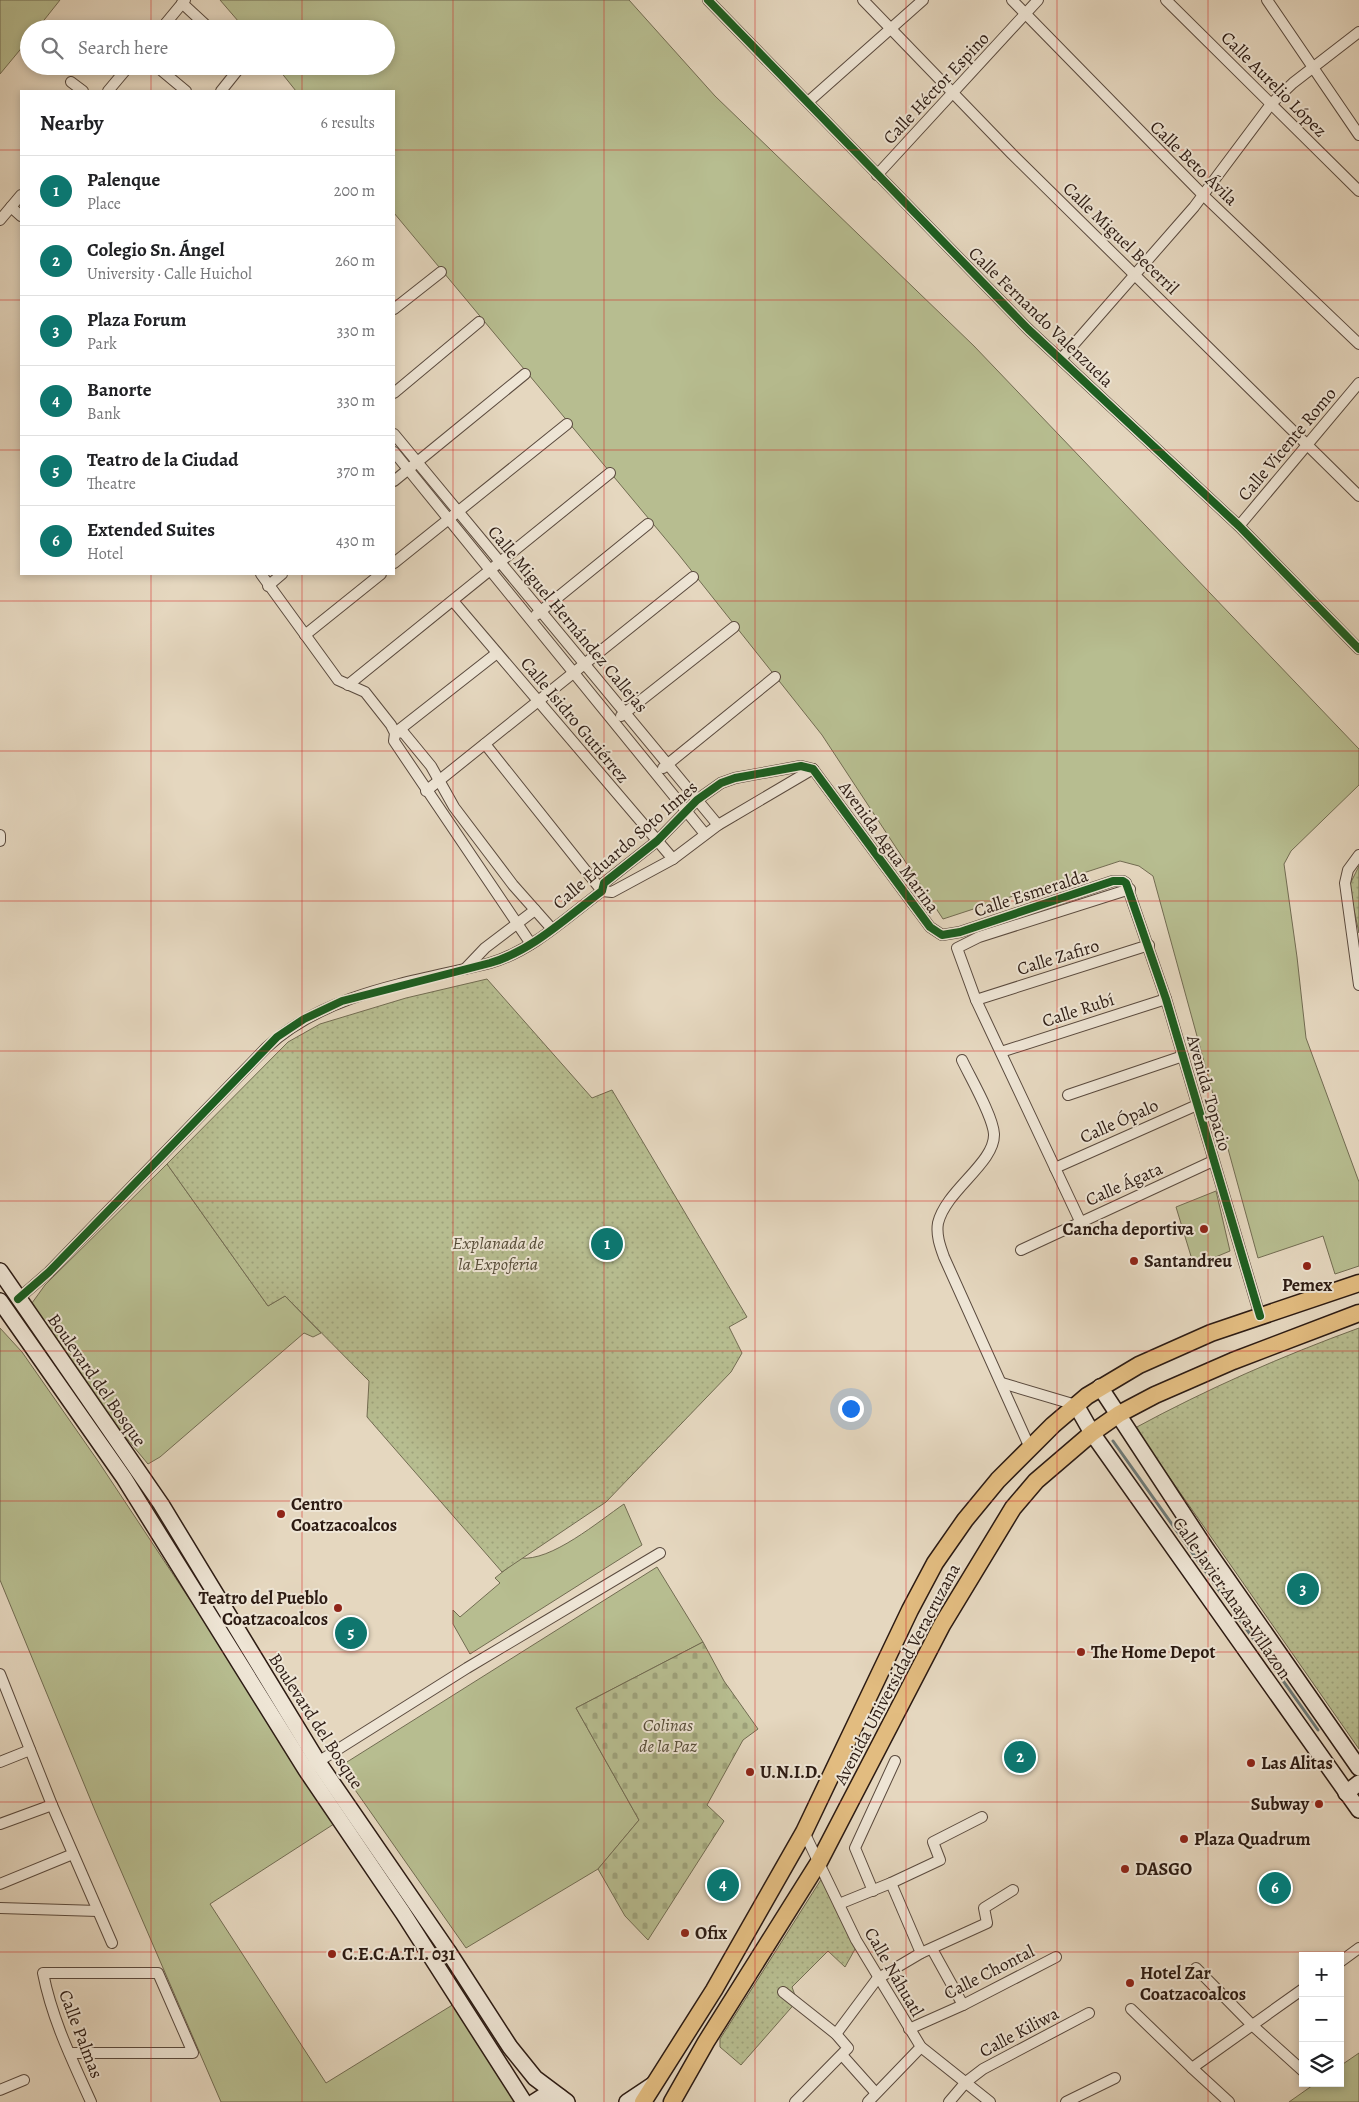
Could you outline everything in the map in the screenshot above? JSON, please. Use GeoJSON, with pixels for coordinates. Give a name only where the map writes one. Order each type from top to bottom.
{"type":"FeatureCollection","features":[{"type":"Feature","properties":{"kind":"main road","name":"Boulevard del Bosque"},"geometry":{"type":"LineString","coordinates":[[0,1271],[182,1536],[312,1766],[455,1960],[510,2047],[535,2078],[564,2100]]}},
{"type":"Feature","properties":{"kind":"main road","name":"Avenida Universidad Veracruzana"},"geometry":{"type":"LineString","coordinates":[[643,2102],[731,1959],[804,1832],[910,1610],[935,1563],[978,1503],[1030,1448],[1076,1405],[1100,1387],[1165,1353],[1260,1316],[1359,1282]]}},
{"type":"Feature","properties":{"kind":"main road","name":"Boulevard del Bosque"},"geometry":{"type":"LineString","coordinates":[[0,1301],[109,1458],[312,1766],[524,2102]]}},
{"type":"Feature","properties":{"kind":"main road","name":"Avenida Universidad Veracruzana"},"geometry":{"type":"LineString","coordinates":[[672,2102],[725,2012],[819,1862],[930,1646],[1013,1508],[1036,1481],[1092,1433],[1119,1414],[1216,1368],[1359,1313]]}},
{"type":"Feature","properties":{"kind":"main road"},"geometry":{"type":"LineString","coordinates":[[0,1318],[20,1331]]}},
{"type":"Feature","properties":{"kind":"main road","name":"Calle Javier Anaya Villazon"},"geometry":{"type":"LineString","coordinates":[[1100,1387],[1208,1550],[1359,1768]]}},
{"type":"Feature","properties":{"kind":"main road","name":"Calle Javier Anaya Villazon"},"geometry":{"type":"LineString","coordinates":[[1076,1405],[1092,1433],[1359,1810]]}},
{"type":"Feature","properties":{"kind":"main road"},"geometry":{"type":"LineString","coordinates":[[109,1458],[118,1456],[122,1449]]}},
{"type":"Feature","properties":{"kind":"main road"},"geometry":{"type":"LineString","coordinates":[[1316,1750],[1335,1734]]}},
{"type":"Feature","properties":{"kind":"main road"},"geometry":{"type":"LineString","coordinates":[[1346,1793],[1359,1784]]}},
{"type":"Feature","properties":{"kind":"main road"},"geometry":{"type":"LineString","coordinates":[[725,2012],[721,2000],[735,1969],[731,1959]]}},
{"type":"Feature","properties":{"kind":"main road"},"geometry":{"type":"LineString","coordinates":[[626,2102],[656,2083]]}},
{"type":"Feature","properties":{"kind":"main road"},"geometry":{"type":"LineString","coordinates":[[534,2102],[545,2095],[564,2100]]}},
{"type":"Feature","properties":{"kind":"street","name":"Calle Fernando Valenzuela"},"geometry":{"type":"LineString","coordinates":[[708,0],[1028,329],[1239,526],[1359,649]]}},
{"type":"Feature","properties":{"kind":"street","name":"Calle Miguel Becerril"},"geometry":{"type":"LineString","coordinates":[[864,0],[952,94],[1359,496]]}},
{"type":"Feature","properties":{"kind":"street"},"geometry":{"type":"LineString","coordinates":[[808,102],[923,0]]}},
{"type":"Feature","properties":{"kind":"street","name":"Calle Beto Ávila"},"geometry":{"type":"LineString","coordinates":[[1012,0],[1203,195],[1359,344]]}},
{"type":"Feature","properties":{"kind":"street","name":"Calle Héctor Espino"},"geometry":{"type":"LineString","coordinates":[[877,175],[1038,0]]}},
{"type":"Feature","properties":{"kind":"street","name":"Calle Aurelio López"},"geometry":{"type":"LineString","coordinates":[[1166,0],[1359,190]]}},
{"type":"Feature","properties":{"kind":"street"},"geometry":{"type":"LineString","coordinates":[[1267,0],[1359,135]]}},
{"type":"Feature","properties":{"kind":"street"},"geometry":{"type":"LineString","coordinates":[[168,20],[184,1],[202,20]]}},
{"type":"Feature","properties":{"kind":"street"},"geometry":{"type":"LineString","coordinates":[[1062,359],[1203,195],[1271,104],[1312,68],[1359,32]]}},
{"type":"Feature","properties":{"kind":"street"},"geometry":{"type":"LineString","coordinates":[[109,90],[121,75]]}},
{"type":"Feature","properties":{"kind":"street"},"geometry":{"type":"LineString","coordinates":[[167,75],[185,90]]}},
{"type":"Feature","properties":{"kind":"street"},"geometry":{"type":"LineString","coordinates":[[222,90],[234,75]]}},
{"type":"Feature","properties":{"kind":"street"},"geometry":{"type":"LineString","coordinates":[[71,82],[82,90]]}},
{"type":"Feature","properties":{"kind":"street"},"geometry":{"type":"LineString","coordinates":[[0,220],[20,196]]}},
{"type":"Feature","properties":{"kind":"street"},"geometry":{"type":"LineString","coordinates":[[11,208],[20,215]]}},
{"type":"Feature","properties":{"kind":"street"},"geometry":{"type":"LineString","coordinates":[[395,308],[441,272]]}},
{"type":"Feature","properties":{"kind":"street"},"geometry":{"type":"LineString","coordinates":[[395,393],[479,322]]}},
{"type":"Feature","properties":{"kind":"street"},"geometry":{"type":"LineString","coordinates":[[395,480],[525,374]]}},
{"type":"Feature","properties":{"kind":"street","name":"Calle Vicente Romo"},"geometry":{"type":"LineString","coordinates":[[1239,526],[1309,445],[1359,383]]}},
{"type":"Feature","properties":{"kind":"street"},"geometry":{"type":"LineString","coordinates":[[395,562],[567,424]]}},
{"type":"Feature","properties":{"kind":"street","name":"Calle Miguel Hernández Callejas"},"geometry":{"type":"LineString","coordinates":[[395,435],[718,825]]}},
{"type":"Feature","properties":{"kind":"street","name":"Calle Miguel Hernández Callejas"},"geometry":{"type":"LineString","coordinates":[[395,453],[705,834]]}},
{"type":"Feature","properties":{"kind":"street"},"geometry":{"type":"LineString","coordinates":[[348,685],[610,473]]}},
{"type":"Feature","properties":{"kind":"street"},"geometry":{"type":"LineString","coordinates":[[530,620],[648,524]]}},
{"type":"Feature","properties":{"kind":"street"},"geometry":{"type":"LineString","coordinates":[[262,575],[338,680],[365,692],[391,724],[395,733],[394,741],[531,944]]}},
{"type":"Feature","properties":{"kind":"street"},"geometry":{"type":"LineString","coordinates":[[268,586],[281,575]]}},
{"type":"Feature","properties":{"kind":"street"},"geometry":{"type":"LineString","coordinates":[[305,635],[380,575]]}},
{"type":"Feature","properties":{"kind":"street"},"geometry":{"type":"LineString","coordinates":[[426,791],[537,700],[693,577]]}},
{"type":"Feature","properties":{"kind":"street","name":"Calle Isidro Gutiérrez"},"geometry":{"type":"LineString","coordinates":[[453,601],[672,859]]}},
{"type":"Feature","properties":{"kind":"street"},"geometry":{"type":"LineString","coordinates":[[614,722],[734,627]]}},
{"type":"Feature","properties":{"kind":"street"},"geometry":{"type":"LineString","coordinates":[[395,733],[497,653]]}},
{"type":"Feature","properties":{"kind":"street"},"geometry":{"type":"LineString","coordinates":[[656,773],[775,677]]}},
{"type":"Feature","properties":{"kind":"street"},"geometry":{"type":"LineString","coordinates":[[395,733],[403,732],[422,754],[454,807],[552,929]]}},
{"type":"Feature","properties":{"kind":"street"},"geometry":{"type":"LineString","coordinates":[[485,744],[602,891]]}},
{"type":"Feature","properties":{"kind":"street","name":"Calle Eduardo Soto Innes"},"geometry":{"type":"LineString","coordinates":[[18,1299],[49,1272],[278,1037],[304,1019],[342,1001],[499,961],[531,944],[602,891],[604,883],[657,841],[698,800],[721,783],[735,778],[800,766],[813,769]]}},
{"type":"Feature","properties":{"kind":"street","name":"Calle Eduardo Soto Innes"},"geometry":{"type":"LineString","coordinates":[[602,891],[612,892],[672,859],[718,825],[813,769]]}},
{"type":"Feature","properties":{"kind":"street","name":"Avenida Agua Marina"},"geometry":{"type":"LineString","coordinates":[[813,769],[930,928],[942,935],[947,935]]}},
{"type":"Feature","properties":{"kind":"street"},"geometry":{"type":"LineString","coordinates":[[0,835],[0,840]]}},
{"type":"Feature","properties":{"kind":"street"},"geometry":{"type":"LineString","coordinates":[[1359,855],[1348,870],[1345,883],[1356,947],[1359,985]]}},
{"type":"Feature","properties":{"kind":"street","name":"Calle Esmeralda"},"geometry":{"type":"LineString","coordinates":[[947,935],[1113,881],[1126,885]]}},
{"type":"Feature","properties":{"kind":"street"},"geometry":{"type":"LineString","coordinates":[[1080,1221],[976,1000],[957,951],[960,945],[979,937],[1126,885]]}},
{"type":"Feature","properties":{"kind":"street","name":"Avenida Topacio"},"geometry":{"type":"LineString","coordinates":[[1126,885],[1149,946],[1166,999],[1260,1316]]}},
{"type":"Feature","properties":{"kind":"street"},"geometry":{"type":"LineString","coordinates":[[465,969],[485,948],[535,910]]}},
{"type":"Feature","properties":{"kind":"street","name":"Calle Zafiro"},"geometry":{"type":"LineString","coordinates":[[976,1000],[1149,946]]}},
{"type":"Feature","properties":{"kind":"street","name":"Calle Rubí"},"geometry":{"type":"LineString","coordinates":[[1001,1052],[1166,999]]}},
{"type":"Feature","properties":{"kind":"street"},"geometry":{"type":"LineString","coordinates":[[1068,1095],[1183,1056]]}},
{"type":"Feature","properties":{"kind":"street"},"geometry":{"type":"LineString","coordinates":[[962,1060],[992,1126],[993,1142],[988,1156],[969,1175],[944,1210],[938,1224],[938,1238],[944,1257],[1030,1448]]}},
{"type":"Feature","properties":{"kind":"street","name":"Calle Ópalo"},"geometry":{"type":"LineString","coordinates":[[1055,1168],[1197,1104]]}},
{"type":"Feature","properties":{"kind":"street","name":"Calle Ágata"},"geometry":{"type":"LineString","coordinates":[[1021,1250],[1213,1161]]}},
{"type":"Feature","properties":{"kind":"street"},"geometry":{"type":"LineString","coordinates":[[1002,1383],[1076,1405]]}},
{"type":"Feature","properties":{"kind":"street"},"geometry":{"type":"LineString","coordinates":[[312,1766],[467,1668],[660,1553]]}},
{"type":"Feature","properties":{"kind":"street"},"geometry":{"type":"LineString","coordinates":[[0,1674],[3,1693],[30,1750],[112,1943]]}},
{"type":"Feature","properties":{"kind":"street"},"geometry":{"type":"LineString","coordinates":[[0,1762],[30,1750]]}},
{"type":"Feature","properties":{"kind":"street"},"geometry":{"type":"LineString","coordinates":[[873,1891],[856,1848],[895,1761]]}},
{"type":"Feature","properties":{"kind":"street"},"geometry":{"type":"LineString","coordinates":[[0,1824],[52,1804]]}},
{"type":"Feature","properties":{"kind":"street"},"geometry":{"type":"LineString","coordinates":[[839,1904],[873,1891],[940,1860],[933,1842],[982,1817]]}},
{"type":"Feature","properties":{"kind":"street","name":"Calle Náhuatl"},"geometry":{"type":"LineString","coordinates":[[804,1832],[856,1940],[920,2047],[990,2102]]}},
{"type":"Feature","properties":{"kind":"street"},"geometry":{"type":"LineString","coordinates":[[0,1884],[73,1854]]}},
{"type":"Feature","properties":{"kind":"street"},"geometry":{"type":"LineString","coordinates":[[891,1883],[921,1953]]}},
{"type":"Feature","properties":{"kind":"street"},"geometry":{"type":"LineString","coordinates":[[836,2034],[878,1979],[921,1953],[987,1923],[984,1908],[1013,1890]]}},
{"type":"Feature","properties":{"kind":"street"},"geometry":{"type":"LineString","coordinates":[[0,1908],[98,1911]]}},
{"type":"Feature","properties":{"kind":"street"},"geometry":{"type":"LineString","coordinates":[[1344,1959],[1359,1948]]}},
{"type":"Feature","properties":{"kind":"street"},"geometry":{"type":"LineString","coordinates":[[932,1949],[963,2005]]}},
{"type":"Feature","properties":{"kind":"street","name":"Calle Chontal"},"geometry":{"type":"LineString","coordinates":[[909,2029],[963,2005],[1056,1957]]}},
{"type":"Feature","properties":{"kind":"street"},"geometry":{"type":"LineString","coordinates":[[1196,1968],[1252,2025],[1299,2067]]}},
{"type":"Feature","properties":{"kind":"street","name":"Calle Palmas"},"geometry":{"type":"LineString","coordinates":[[69,2053],[193,2053],[158,1973],[42,1973],[50,2006],[69,2053],[91,2102]]}},
{"type":"Feature","properties":{"kind":"street"},"geometry":{"type":"LineString","coordinates":[[783,1992],[836,2034],[848,2048],[795,2102]]}},
{"type":"Feature","properties":{"kind":"street"},"geometry":{"type":"LineString","coordinates":[[1192,2068],[1299,1992]]}},
{"type":"Feature","properties":{"kind":"street"},"geometry":{"type":"LineString","coordinates":[[1131,2009],[1229,2102]]}},
{"type":"Feature","properties":{"kind":"street","name":"Calle Kiliwa"},"geometry":{"type":"LineString","coordinates":[[949,2102],[966,2082],[983,2069],[1089,2013]]}},
{"type":"Feature","properties":{"kind":"street"},"geometry":{"type":"LineString","coordinates":[[868,2102],[875,2092],[920,2047]]}},
{"type":"Feature","properties":{"kind":"street"},"geometry":{"type":"LineString","coordinates":[[842,2055],[875,2092]]}},
{"type":"Feature","properties":{"kind":"street"},"geometry":{"type":"LineString","coordinates":[[1066,2102],[1115,2078]]}},
{"type":"Feature","properties":{"kind":"street"},"geometry":{"type":"LineString","coordinates":[[0,2090],[24,2080]]}},
{"type":"Feature","properties":{"kind":"green space"},"geometry":{"type":"Polygon","coordinates":[[[0,0],[60,0],[44,20],[20,20],[20,50],[0,74],[0,0]]]}},
{"type":"Feature","properties":{"kind":"green space"},"geometry":{"type":"Polygon","coordinates":[[[220,0],[629,0],[715,96],[974,346],[1359,749],[1359,785],[1291,851],[1284,864],[1306,1038],[1359,1182],[1359,1266],[1335,1274],[1323,1236],[1258,1258],[1153,876],[1139,866],[1120,861],[943,919],[822,735],[679,555],[395,214],[395,90],[295,90],[283,75],[395,75],[395,20],[237,20],[220,0]]]}},
{"type":"Feature","properties":{"kind":"green space"},"geometry":{"type":"Polygon","coordinates":[[[1359,866],[1359,933],[1349,886],[1359,866]]]}},
{"type":"Feature","properties":{"kind":"green space","name":"Explanada de la Expoferia"},"geometry":{"type":"Polygon","coordinates":[[[487,979],[592,1098],[612,1090],[747,1317],[729,1327],[742,1353],[731,1372],[606,1502],[502,1572],[367,1417],[369,1381],[285,1296],[268,1306],[167,1164],[288,1042],[320,1024],[406,998],[487,979]]]}},
{"type":"Feature","properties":{"kind":"green space"},"geometry":{"type":"Polygon","coordinates":[[[167,1164],[268,1306],[285,1296],[321,1333],[313,1337],[304,1333],[160,1457],[148,1464],[123,1434],[42,1322],[32,1303],[45,1285],[167,1164]]]}},
{"type":"Feature","properties":{"kind":"green space","name":"Cancha deportiva"},"geometry":{"type":"Polygon","coordinates":[[[1216,1191],[1230,1251],[1194,1266],[1176,1207],[1216,1191]]]}},
{"type":"Feature","properties":{"kind":"green space"},"geometry":{"type":"Polygon","coordinates":[[[0,1328],[22,1352],[98,1461],[337,1822],[210,1904],[326,2083],[454,2004],[516,2102],[221,2102],[96,1813],[0,1580],[0,1328]]]}},
{"type":"Feature","properties":{"kind":"green space"},"geometry":{"type":"Polygon","coordinates":[[[1359,1328],[1359,1749],[1135,1428],[1245,1374],[1359,1328]]]}},
{"type":"Feature","properties":{"kind":"green space"},"geometry":{"type":"Polygon","coordinates":[[[624,1504],[642,1545],[470,1654],[453,1624],[453,1610],[460,1617],[500,1583],[495,1578],[520,1558],[532,1558],[560,1547],[588,1530],[624,1504]]]}},
{"type":"Feature","properties":{"kind":"green space"},"geometry":{"type":"Polygon","coordinates":[[[657,1567],[703,1642],[576,1708],[639,1820],[598,1869],[466,1948],[339,1767],[657,1567]]]}},
{"type":"Feature","properties":{"kind":"green space","name":"Colinas de la Paz"},"geometry":{"type":"Polygon","coordinates":[[[703,1642],[724,1681],[758,1729],[743,1740],[707,1805],[724,1821],[648,1940],[625,1916],[598,1869],[639,1820],[576,1708],[703,1642]]]}},
{"type":"Feature","properties":{"kind":"green space"},"geometry":{"type":"Polygon","coordinates":[[[830,1875],[859,1942],[845,1967],[828,1951],[792,1987],[797,2001],[741,2065],[720,2047],[720,2039],[822,1878],[830,1875]]]}},
{"type":"Feature","properties":{"kind":"green space"},"geometry":{"type":"Polygon","coordinates":[[[1359,2053],[1359,2102],[1289,2102],[1310,2087],[1344,2087],[1344,2063],[1359,2053]]]}},
{"type":"Feature","properties":{"kind":"waterway"},"geometry":{"type":"LineString","coordinates":[[1113,1441],[1318,1730]]}},
{"type":"Feature","properties":{"kind":"cycle path"},"geometry":{"type":"LineString","coordinates":[[708,0],[1028,329],[1239,526],[1359,649]]}},
{"type":"Feature","properties":{"kind":"cycle path"},"geometry":{"type":"LineString","coordinates":[[18,1299],[49,1272],[277,1037],[304,1019],[342,1001],[505,958],[535,942],[602,891],[604,883],[657,841],[697,800],[721,783],[735,778],[801,766],[813,769],[930,927],[942,935],[960,932],[1113,881],[1123,881],[1126,883],[1166,999],[1260,1316]]}},
{"type":"Feature","properties":{"kind":"place","name":"Cancha deportiva"},"geometry":{"type":"Point","coordinates":[1204,1229]}},
{"type":"Feature","properties":{"kind":"place","name":"Palenque"},"geometry":{"type":"Point","coordinates":[607,1244]}},
{"type":"Feature","properties":{"kind":"place","name":"Santandreu"},"geometry":{"type":"Point","coordinates":[1134,1261]}},
{"type":"Feature","properties":{"kind":"place","name":"Pemex"},"geometry":{"type":"Point","coordinates":[1307,1266]}},
{"type":"Feature","properties":{"kind":"place","name":"Centro Coatzacoalcos"},"geometry":{"type":"Point","coordinates":[281,1514]}},
{"type":"Feature","properties":{"kind":"place","name":"Plaza Forum"},"geometry":{"type":"Point","coordinates":[1303,1589]}},
{"type":"Feature","properties":{"kind":"place","name":"Teatro del Pueblo Coatzacoalcos"},"geometry":{"type":"Point","coordinates":[338,1608]}},
{"type":"Feature","properties":{"kind":"place","name":"Teatro de la Ciudad"},"geometry":{"type":"Point","coordinates":[351,1633]}},
{"type":"Feature","properties":{"kind":"place","name":"The Home Depot"},"geometry":{"type":"Point","coordinates":[1081,1652]}},
{"type":"Feature","properties":{"kind":"place","name":"Colegio Sn. Ángel"},"geometry":{"type":"Point","coordinates":[1020,1757]}},
{"type":"Feature","properties":{"kind":"place","name":"Las Alitas"},"geometry":{"type":"Point","coordinates":[1251,1763]}},
{"type":"Feature","properties":{"kind":"place","name":"U.N.I.D."},"geometry":{"type":"Point","coordinates":[750,1772]}},
{"type":"Feature","properties":{"kind":"place","name":"Subway"},"geometry":{"type":"Point","coordinates":[1319,1804]}},
{"type":"Feature","properties":{"kind":"place","name":"Plaza Quadrum"},"geometry":{"type":"Point","coordinates":[1184,1839]}},
{"type":"Feature","properties":{"kind":"place","name":"DASGO"},"geometry":{"type":"Point","coordinates":[1125,1869]}},
{"type":"Feature","properties":{"kind":"place","name":"Banorte"},"geometry":{"type":"Point","coordinates":[723,1885]}},
{"type":"Feature","properties":{"kind":"place","name":"Extended Suites"},"geometry":{"type":"Point","coordinates":[1275,1888]}},
{"type":"Feature","properties":{"kind":"place","name":"Ofix"},"geometry":{"type":"Point","coordinates":[685,1933]}},
{"type":"Feature","properties":{"kind":"place","name":"C.E.C.A.T.I. 031"},"geometry":{"type":"Point","coordinates":[332,1954]}},
{"type":"Feature","properties":{"kind":"place","name":"Hotel Zar Coatzacoalcos"},"geometry":{"type":"Point","coordinates":[1130,1983]}}]}
